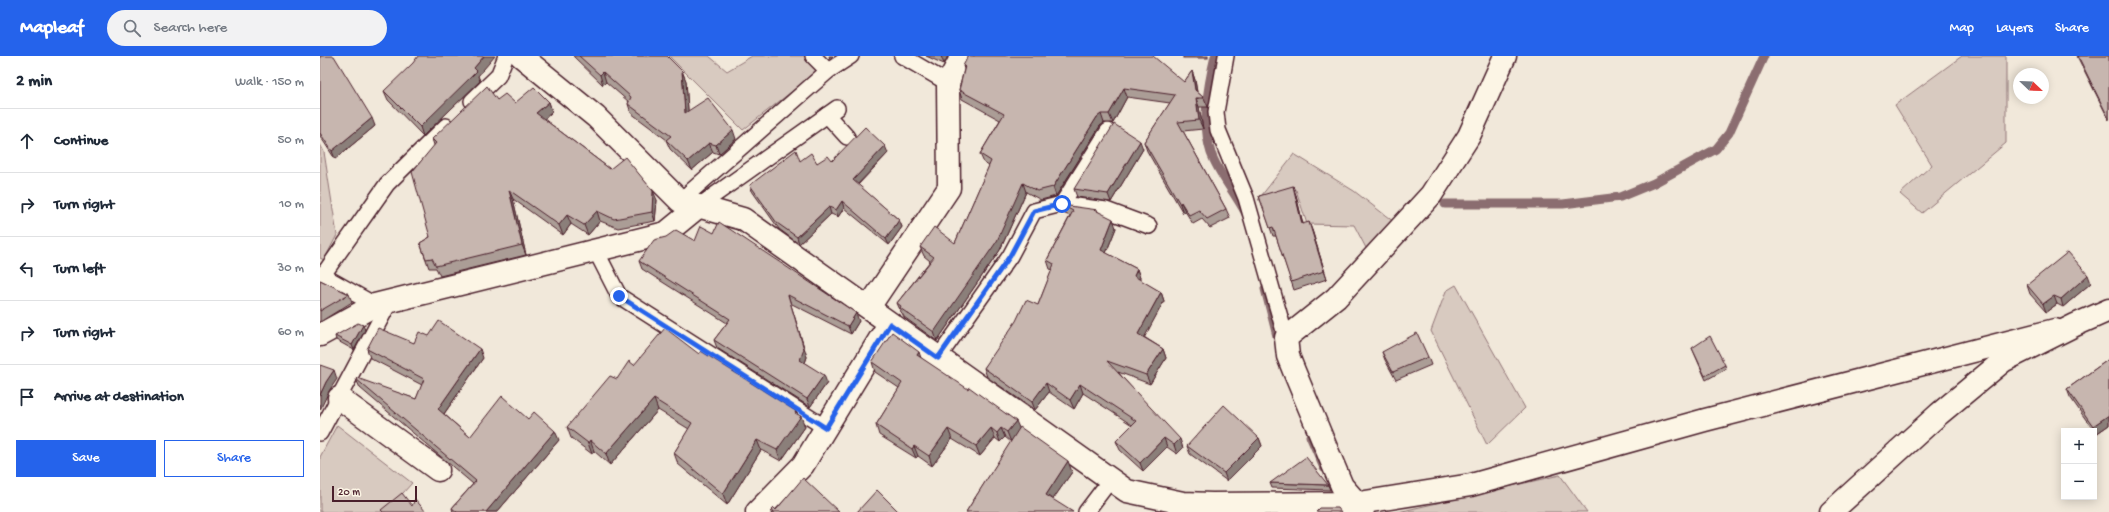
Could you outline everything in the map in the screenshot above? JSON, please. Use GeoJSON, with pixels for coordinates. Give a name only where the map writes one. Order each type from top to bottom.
{"type":"FeatureCollection","features":[{"type":"Feature","properties":{"kind":"street"},"geometry":{"type":"LineString","coordinates":[[521,56],[596,117],[690,203],[742,219],[869,307],[890,324],[1127,491],[1183,503],[1195,508],[1362,508],[1471,485],[1705,420],[2075,325]]}},
{"type":"Feature","properties":{"kind":"street"},"geometry":{"type":"LineString","coordinates":[[869,307],[949,188],[948,83],[962,56]]}},
{"type":"Feature","properties":{"kind":"street"},"geometry":{"type":"LineString","coordinates":[[1362,508],[1342,486],[1288,356],[1286,338],[1336,298],[1431,195],[1469,136],[1505,56]]}},
{"type":"Feature","properties":{"kind":"street"},"geometry":{"type":"LineString","coordinates":[[320,335],[382,303],[666,233],[690,203]]}},
{"type":"Feature","properties":{"kind":"street"},"geometry":{"type":"LineString","coordinates":[[1831,512],[1938,414],[2004,361],[2075,325],[2109,310]]}},
{"type":"Feature","properties":{"kind":"street"},"geometry":{"type":"LineString","coordinates":[[757,512],[803,465],[890,324]]}},
{"type":"Feature","properties":{"kind":"street"},"geometry":{"type":"LineString","coordinates":[[339,398],[438,470]]}},
{"type":"Feature","properties":{"kind":"lane"},"geometry":{"type":"LineString","coordinates":[[320,433],[339,398],[382,303],[321,275],[386,184],[498,76],[506,56]]}},
{"type":"Feature","properties":{"kind":"lane"},"geometry":{"type":"LineString","coordinates":[[813,56],[828,71]]}},
{"type":"Feature","properties":{"kind":"lane"},"geometry":{"type":"LineString","coordinates":[[690,203],[828,71],[851,56]]}},
{"type":"Feature","properties":{"kind":"lane"},"geometry":{"type":"LineString","coordinates":[[902,56],[948,83]]}},
{"type":"Feature","properties":{"kind":"lane"},"geometry":{"type":"LineString","coordinates":[[1226,56],[1216,112],[1218,130],[1246,198],[1286,338]]}},
{"type":"Feature","properties":{"kind":"lane"},"geometry":{"type":"LineString","coordinates":[[690,203],[832,112],[847,137]]}},
{"type":"Feature","properties":{"kind":"lane"},"geometry":{"type":"LineString","coordinates":[[1062,204],[1108,131]]}},
{"type":"Feature","properties":{"kind":"lane"},"geometry":{"type":"LineString","coordinates":[[938,358],[1010,256],[1034,211],[1062,204],[1106,210],[1149,226]]}},
{"type":"Feature","properties":{"kind":"lane"},"geometry":{"type":"LineString","coordinates":[[596,251],[619,296],[826,428]]}},
{"type":"Feature","properties":{"kind":"lane"},"geometry":{"type":"LineString","coordinates":[[1086,512],[1111,479]]}},
{"type":"Feature","properties":{"kind":"shaded area"},"geometry":{"type":"Polygon","coordinates":[[[669,56],[709,56],[727,71],[752,56],[804,56],[819,70],[743,130],[669,56]]]}},
{"type":"Feature","properties":{"kind":"shaded area"},"geometry":{"type":"Polygon","coordinates":[[[1962,56],[2006,56],[2006,143],[1922,213],[1900,194],[1932,165],[1895,105],[1962,56]]]}},
{"type":"Feature","properties":{"kind":"shaded area"},"geometry":{"type":"Polygon","coordinates":[[[320,144],[324,152],[337,235],[324,260],[320,258],[320,144]]]}},
{"type":"Feature","properties":{"kind":"shaded area"},"geometry":{"type":"Polygon","coordinates":[[[1294,154],[1354,191],[1394,222],[1366,248],[1354,225],[1307,224],[1296,190],[1266,200],[1258,200],[1294,154]]]}},
{"type":"Feature","properties":{"kind":"shaded area"},"geometry":{"type":"Polygon","coordinates":[[[1456,285],[1525,408],[1487,445],[1431,331],[1446,291],[1456,285]]]}},
{"type":"Feature","properties":{"kind":"shaded area"},"geometry":{"type":"Polygon","coordinates":[[[337,425],[412,483],[386,512],[320,512],[320,457],[337,425]]]}},
{"type":"Feature","properties":{"kind":"shaded area"},"geometry":{"type":"Polygon","coordinates":[[[1560,475],[1587,512],[1398,512],[1560,475]]]}},
{"type":"Feature","properties":{"kind":"building"},"geometry":{"type":"Polygon","coordinates":[[[320,56],[334,56],[372,118],[332,151],[320,133],[320,56]]]}},
{"type":"Feature","properties":{"kind":"building"},"geometry":{"type":"Polygon","coordinates":[[[418,56],[484,56],[474,68],[477,71],[420,127],[384,91],[413,63],[418,56]]]}},
{"type":"Feature","properties":{"kind":"building"},"geometry":{"type":"Polygon","coordinates":[[[579,56],[667,56],[682,71],[685,113],[708,98],[733,130],[716,145],[709,143],[688,161],[666,140],[671,136],[628,104],[631,97],[603,72],[600,75],[579,56]]]}},
{"type":"Feature","properties":{"kind":"building"},"geometry":{"type":"Polygon","coordinates":[[[968,56],[1153,56],[1184,82],[1192,71],[1195,90],[1204,98],[1196,98],[1199,120],[1178,122],[1226,209],[1207,219],[1199,210],[1189,215],[1181,202],[1180,204],[1144,142],[1175,95],[1124,88],[1109,114],[1101,114],[1097,117],[1053,187],[1037,191],[1023,183],[997,241],[934,332],[900,308],[901,306],[897,303],[934,257],[920,247],[934,227],[955,243],[991,161],[980,154],[1004,114],[959,90],[965,66],[963,66],[968,56]]]}},
{"type":"Feature","properties":{"kind":"building"},"geometry":{"type":"Polygon","coordinates":[[[2078,56],[2109,56],[2109,119],[2078,56]]]}},
{"type":"Feature","properties":{"kind":"building"},"geometry":{"type":"Polygon","coordinates":[[[487,86],[497,100],[505,94],[515,103],[534,87],[549,102],[536,113],[610,169],[625,157],[653,191],[652,212],[614,219],[597,211],[584,225],[567,215],[559,225],[509,190],[522,245],[436,266],[432,258],[426,259],[420,243],[430,237],[412,172],[436,143],[432,139],[487,86]]]}},
{"type":"Feature","properties":{"kind":"building"},"geometry":{"type":"Polygon","coordinates":[[[1114,124],[1140,141],[1108,194],[1074,189],[1114,124]]]}},
{"type":"Feature","properties":{"kind":"building"},"geometry":{"type":"Polygon","coordinates":[[[865,127],[885,146],[853,180],[899,220],[886,239],[842,201],[836,210],[829,207],[797,237],[777,223],[750,185],[796,150],[800,161],[811,153],[817,163],[828,156],[832,161],[865,127]]]}},
{"type":"Feature","properties":{"kind":"building"},"geometry":{"type":"Polygon","coordinates":[[[1293,186],[1302,224],[1309,222],[1324,271],[1291,282],[1273,227],[1270,228],[1259,196],[1293,186]]]}},
{"type":"Feature","properties":{"kind":"building"},"geometry":{"type":"Polygon","coordinates":[[[1062,205],[1098,210],[1097,211],[1113,219],[1101,250],[1137,269],[1134,276],[1161,292],[1138,334],[1163,349],[1146,375],[1107,361],[1180,439],[1174,445],[1164,438],[1140,463],[1116,441],[1136,421],[1080,384],[1070,400],[1046,383],[1032,402],[984,368],[1016,321],[1026,300],[1038,305],[1054,264],[1047,260],[1073,211],[1062,205]]]}},
{"type":"Feature","properties":{"kind":"building"},"geometry":{"type":"Polygon","coordinates":[[[719,222],[856,313],[848,326],[788,295],[804,349],[800,360],[824,375],[807,399],[714,340],[730,319],[639,261],[654,240],[666,237],[676,230],[695,241],[701,226],[714,233],[719,222]]]}},
{"type":"Feature","properties":{"kind":"building"},"geometry":{"type":"Polygon","coordinates":[[[2068,252],[2088,275],[2061,299],[2054,296],[2043,304],[2027,285],[2068,252]]]}},
{"type":"Feature","properties":{"kind":"building"},"geometry":{"type":"Polygon","coordinates":[[[320,280],[349,294],[320,311],[320,280]]]}},
{"type":"Feature","properties":{"kind":"building"},"geometry":{"type":"Polygon","coordinates":[[[439,321],[480,349],[438,409],[470,437],[502,396],[528,419],[534,412],[555,431],[486,512],[457,512],[452,508],[476,481],[356,379],[357,378],[416,399],[424,379],[367,349],[378,328],[414,343],[419,332],[429,336],[439,321]]]}},
{"type":"Feature","properties":{"kind":"building"},"geometry":{"type":"Polygon","coordinates":[[[358,323],[363,325],[352,345],[335,336],[358,323]]]}},
{"type":"Feature","properties":{"kind":"building"},"geometry":{"type":"Polygon","coordinates":[[[665,328],[699,354],[701,351],[796,411],[795,413],[801,416],[777,450],[757,440],[723,494],[674,453],[692,423],[654,399],[606,454],[590,440],[588,443],[567,427],[610,376],[617,379],[629,361],[634,365],[665,328]]]}},
{"type":"Feature","properties":{"kind":"building"},"geometry":{"type":"Polygon","coordinates":[[[892,332],[919,352],[917,355],[968,389],[969,387],[1016,421],[1007,432],[1001,428],[997,433],[991,428],[976,446],[948,429],[929,456],[914,446],[912,449],[876,425],[902,383],[872,362],[892,332]]]}},
{"type":"Feature","properties":{"kind":"building"},"geometry":{"type":"Polygon","coordinates":[[[1417,333],[1428,357],[1393,372],[1382,352],[1417,333]]]}},
{"type":"Feature","properties":{"kind":"building"},"geometry":{"type":"Polygon","coordinates":[[[1710,336],[1725,365],[1705,376],[1692,348],[1710,336]]]}},
{"type":"Feature","properties":{"kind":"building"},"geometry":{"type":"Polygon","coordinates":[[[2109,359],[2109,415],[2093,426],[2067,389],[2109,359]]]}},
{"type":"Feature","properties":{"kind":"building"},"geometry":{"type":"Polygon","coordinates":[[[320,365],[334,370],[320,395],[320,365]]]}},
{"type":"Feature","properties":{"kind":"building"},"geometry":{"type":"Polygon","coordinates":[[[1224,405],[1259,438],[1224,473],[1187,446],[1224,405]]]}},
{"type":"Feature","properties":{"kind":"building"},"geometry":{"type":"Polygon","coordinates":[[[1020,427],[1068,461],[1046,495],[1073,512],[966,512],[1020,427]]]}},
{"type":"Feature","properties":{"kind":"building"},"geometry":{"type":"Polygon","coordinates":[[[1306,457],[1328,485],[1270,483],[1306,457]]]}},
{"type":"Feature","properties":{"kind":"building"},"geometry":{"type":"Polygon","coordinates":[[[803,478],[839,512],[770,512],[774,508],[776,510],[803,478]]]}},
{"type":"Feature","properties":{"kind":"building"},"geometry":{"type":"Polygon","coordinates":[[[877,490],[899,512],[857,512],[877,490]]]}},
{"type":"Feature","properties":{"kind":"building"},"geometry":{"type":"Polygon","coordinates":[[[402,493],[412,506],[415,499],[426,512],[383,512],[381,510],[402,493]]]}},
{"type":"Feature","properties":{"kind":"building"},"geometry":{"type":"Polygon","coordinates":[[[1320,508],[1338,508],[1341,512],[1316,512],[1320,508]]]}},
{"type":"Feature","properties":{"kind":"waterway"},"geometry":{"type":"LineString","coordinates":[[1215,56],[1207,104],[1206,129],[1208,141],[1211,153],[1218,169],[1246,214]]}},
{"type":"Feature","properties":{"kind":"waterway"},"geometry":{"type":"LineString","coordinates":[[1445,204],[1563,204],[1620,197],[1654,183],[1716,149],[1729,133],[1764,56]]}},
{"type":"Feature","properties":{"kind":"waterway"},"geometry":{"type":"LineString","coordinates":[[1265,289],[1279,344]]}},
{"type":"Feature","properties":{"kind":"waterway"},"geometry":{"type":"LineString","coordinates":[[1310,436],[1324,468]]}},
{"type":"Feature","properties":{"kind":"route"},"geometry":{"type":"LineString","coordinates":[[619,296],[826,428],[890,324],[938,358],[1010,256],[1034,211],[1062,204]]}}]}
